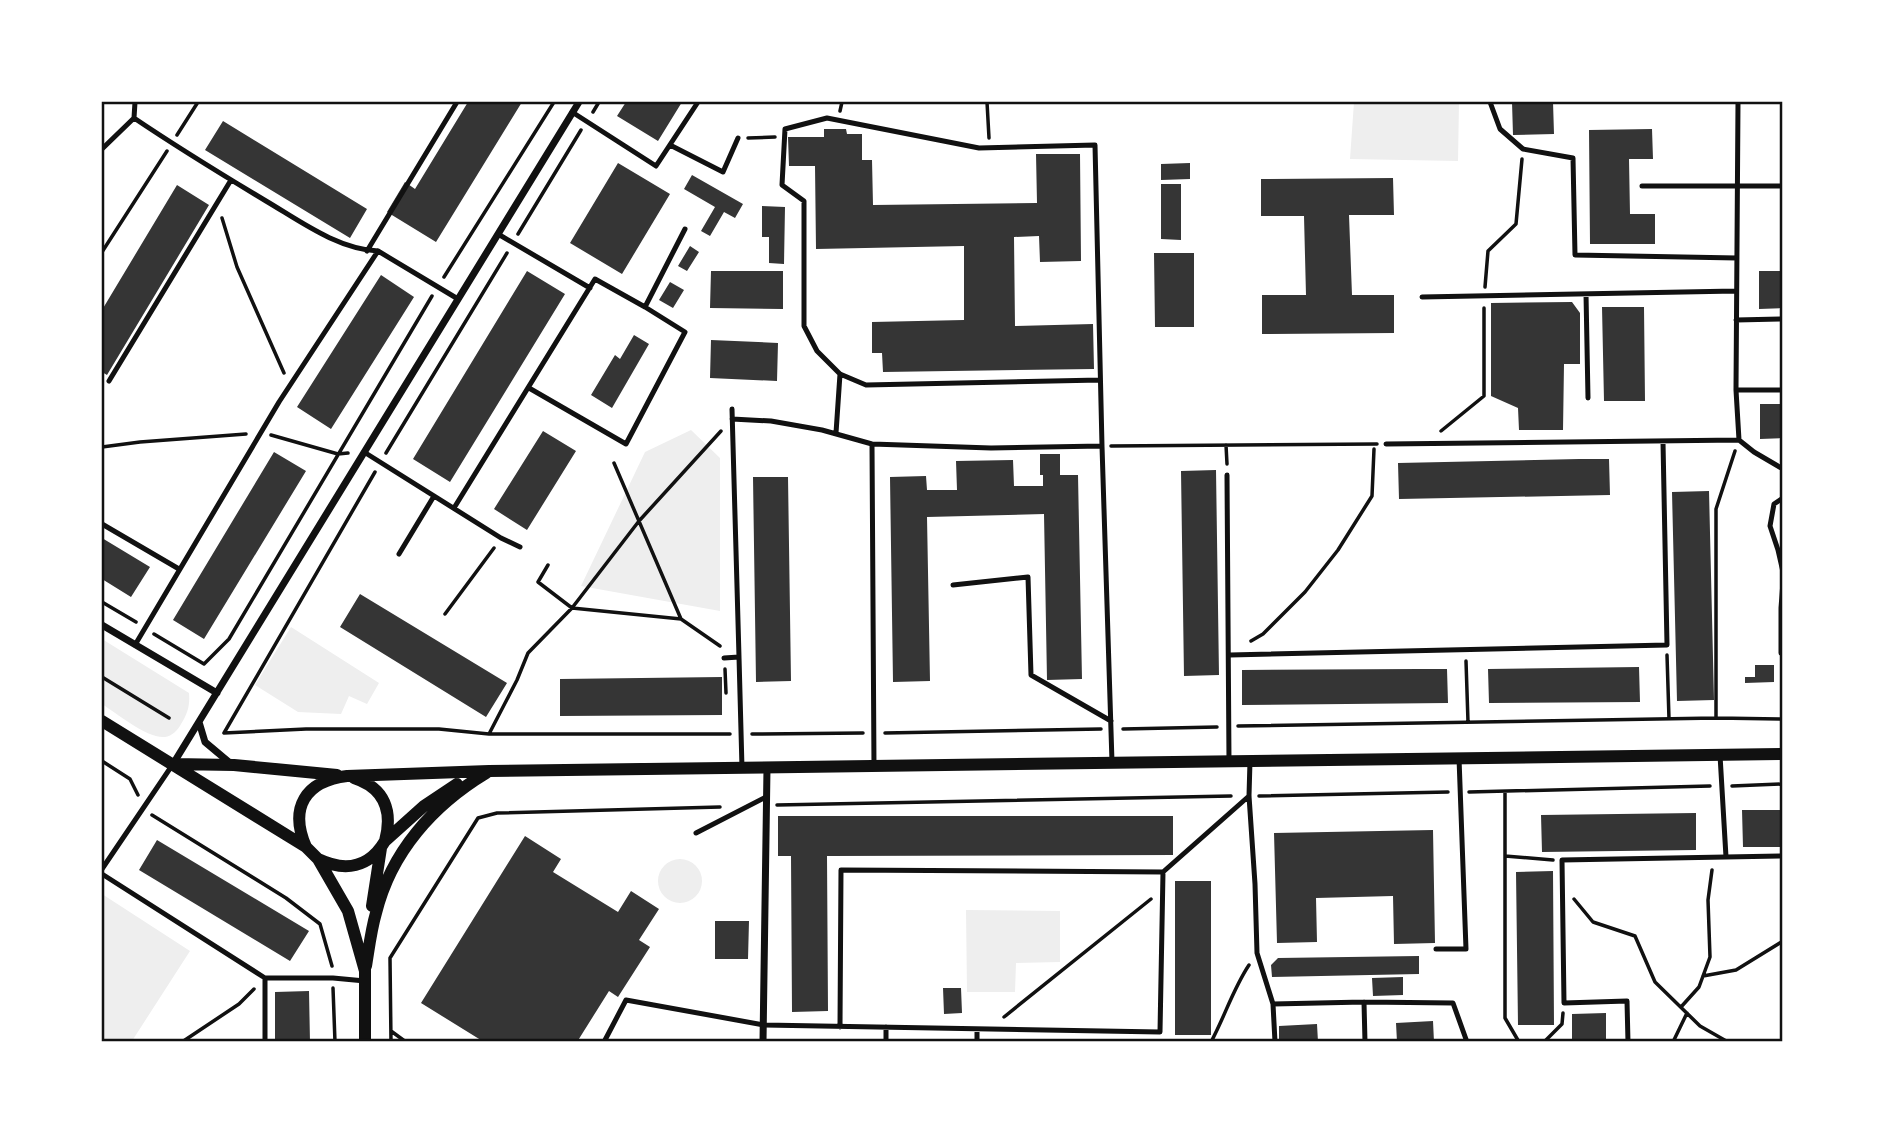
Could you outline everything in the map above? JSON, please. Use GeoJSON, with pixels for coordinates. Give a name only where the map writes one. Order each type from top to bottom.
{"type":"FeatureCollection","features":[{"type":"Feature","properties":{"kind":"street"},"geometry":{"type":"LineString","coordinates":[[173,764],[579,102]]}},
{"type":"Feature","properties":{"kind":"street"},"geometry":{"type":"LineString","coordinates":[[102,625],[217,694]]}},
{"type":"Feature","properties":{"kind":"street"},"geometry":{"type":"LineString","coordinates":[[102,721],[306,847],[318,859],[348,911],[365,976]]}},
{"type":"Feature","properties":{"kind":"street"},"geometry":{"type":"LineString","coordinates":[[199,722],[205,742],[234,765]]}},
{"type":"Feature","properties":{"kind":"street"},"geometry":{"type":"LineString","coordinates":[[306,847],[300,833],[299,817],[308,794],[320,783],[347,776],[489,771],[1783,754]]}},
{"type":"Feature","properties":{"kind":"street"},"geometry":{"type":"LineString","coordinates":[[173,764],[234,765],[347,776],[366,782],[379,792],[388,810],[390,826],[383,844],[371,910],[365,976],[365,1041]]}},
{"type":"Feature","properties":{"kind":"street"},"geometry":{"type":"LineString","coordinates":[[764,1041],[767,768]]}},
{"type":"Feature","properties":{"kind":"street"},"geometry":{"type":"LineString","coordinates":[[318,859],[331,866],[355,865],[370,859],[424,806],[450,787],[489,771]]}},
{"type":"Feature","properties":{"kind":"street"},"geometry":{"type":"LineString","coordinates":[[365,976],[376,912],[400,853],[439,806],[489,771]]}},
{"type":"Feature","properties":{"kind":"lane"},"geometry":{"type":"LineString","coordinates":[[102,149],[134,118],[135,102]]}},
{"type":"Feature","properties":{"kind":"lane"},"geometry":{"type":"LineString","coordinates":[[367,251],[457,102]]}},
{"type":"Feature","properties":{"kind":"lane"},"geometry":{"type":"LineString","coordinates":[[572,112],[656,166],[698,102]]}},
{"type":"Feature","properties":{"kind":"lane"},"geometry":{"type":"LineString","coordinates":[[1490,102],[1500,129],[1523,149],[1573,158],[1575,256],[1737,258]]}},
{"type":"Feature","properties":{"kind":"lane"},"geometry":{"type":"LineString","coordinates":[[1738,102],[1736,390],[1739,440]]}},
{"type":"Feature","properties":{"kind":"lane"},"geometry":{"type":"LineString","coordinates":[[134,118],[172,144],[327,237],[367,251],[378,251],[458,299]]}},
{"type":"Feature","properties":{"kind":"lane"},"geometry":{"type":"LineString","coordinates":[[1100,380],[866,385],[840,374],[817,351],[804,326],[804,201],[782,185],[785,130],[827,118],[979,148],[1095,145],[1112,763]]}},
{"type":"Feature","properties":{"kind":"lane"},"geometry":{"type":"LineString","coordinates":[[670,145],[723,172],[738,138]]}},
{"type":"Feature","properties":{"kind":"lane"},"geometry":{"type":"LineString","coordinates":[[109,381],[231,180]]}},
{"type":"Feature","properties":{"kind":"lane"},"geometry":{"type":"LineString","coordinates":[[1642,186],[1783,186]]}},
{"type":"Feature","properties":{"kind":"lane"},"geometry":{"type":"LineString","coordinates":[[645,307],[685,229]]}},
{"type":"Feature","properties":{"kind":"lane"},"geometry":{"type":"LineString","coordinates":[[498,234],[590,288]]}},
{"type":"Feature","properties":{"kind":"lane"},"geometry":{"type":"LineString","coordinates":[[135,645],[261,433],[378,251]]}},
{"type":"Feature","properties":{"kind":"lane"},"geometry":{"type":"LineString","coordinates":[[454,508],[595,279],[685,332],[626,444],[528,388]]}},
{"type":"Feature","properties":{"kind":"lane"},"geometry":{"type":"LineString","coordinates":[[1422,297],[1736,291]]}},
{"type":"Feature","properties":{"kind":"lane"},"geometry":{"type":"LineString","coordinates":[[1586,294],[1588,398]]}},
{"type":"Feature","properties":{"kind":"lane"},"geometry":{"type":"LineString","coordinates":[[1736,320],[1783,319]]}},
{"type":"Feature","properties":{"kind":"lane"},"geometry":{"type":"LineString","coordinates":[[835,433],[840,374]]}},
{"type":"Feature","properties":{"kind":"lane"},"geometry":{"type":"LineString","coordinates":[[1736,390],[1783,390]]}},
{"type":"Feature","properties":{"kind":"lane"},"geometry":{"type":"LineString","coordinates":[[732,409],[742,768]]}},
{"type":"Feature","properties":{"kind":"lane"},"geometry":{"type":"LineString","coordinates":[[732,419],[771,421],[822,429],[872,444],[991,448],[1102,446]]}},
{"type":"Feature","properties":{"kind":"lane"},"geometry":{"type":"LineString","coordinates":[[1386,444],[1739,440],[1783,469]]}},
{"type":"Feature","properties":{"kind":"lane"},"geometry":{"type":"LineString","coordinates":[[1230,655],[1667,645],[1662,442]]}},
{"type":"Feature","properties":{"kind":"lane"},"geometry":{"type":"LineString","coordinates":[[872,444],[874,766]]}},
{"type":"Feature","properties":{"kind":"lane"},"geometry":{"type":"LineString","coordinates":[[364,452],[501,538],[520,547]]}},
{"type":"Feature","properties":{"kind":"lane"},"geometry":{"type":"LineString","coordinates":[[1227,475],[1229,761]]}},
{"type":"Feature","properties":{"kind":"lane"},"geometry":{"type":"LineString","coordinates":[[399,554],[434,496]]}},
{"type":"Feature","properties":{"kind":"lane"},"geometry":{"type":"LineString","coordinates":[[1783,498],[1774,504],[1770,526],[1783,572]]}},
{"type":"Feature","properties":{"kind":"lane"},"geometry":{"type":"LineString","coordinates":[[102,524],[179,569]]}},
{"type":"Feature","properties":{"kind":"lane"},"geometry":{"type":"LineString","coordinates":[[953,585],[1028,577],[1031,675],[1111,721]]}},
{"type":"Feature","properties":{"kind":"lane"},"geometry":{"type":"LineString","coordinates":[[1781,653],[1783,582]]}},
{"type":"Feature","properties":{"kind":"lane"},"geometry":{"type":"LineString","coordinates":[[724,658],[739,657]]}},
{"type":"Feature","properties":{"kind":"lane"},"geometry":{"type":"LineString","coordinates":[[1720,755],[1726,857]]}},
{"type":"Feature","properties":{"kind":"lane"},"geometry":{"type":"LineString","coordinates":[[1436,949],[1466,949],[1459,758]]}},
{"type":"Feature","properties":{"kind":"lane"},"geometry":{"type":"LineString","coordinates":[[1250,761],[1249,796],[1257,953],[1273,1004],[1275,1041]]}},
{"type":"Feature","properties":{"kind":"lane"},"geometry":{"type":"LineString","coordinates":[[173,764],[102,871],[265,978],[365,976]]}},
{"type":"Feature","properties":{"kind":"lane"},"geometry":{"type":"LineString","coordinates":[[840,1027],[841,870],[1163,872],[1249,796]]}},
{"type":"Feature","properties":{"kind":"lane"},"geometry":{"type":"LineString","coordinates":[[696,833],[766,801]]}},
{"type":"Feature","properties":{"kind":"lane"},"geometry":{"type":"LineString","coordinates":[[1628,1041],[1627,1002],[1564,1003],[1562,860],[1783,856]]}},
{"type":"Feature","properties":{"kind":"lane"},"geometry":{"type":"LineString","coordinates":[[604,1041],[626,1000],[764,1025],[1160,1032],[1163,872]]}},
{"type":"Feature","properties":{"kind":"lane"},"geometry":{"type":"LineString","coordinates":[[265,978],[265,1041]]}},
{"type":"Feature","properties":{"kind":"lane"},"geometry":{"type":"LineString","coordinates":[[1364,1002],[1365,1041]]}},
{"type":"Feature","properties":{"kind":"lane"},"geometry":{"type":"LineString","coordinates":[[1273,1004],[1453,1003],[1467,1041]]}},
{"type":"Feature","properties":{"kind":"lane"},"geometry":{"type":"LineString","coordinates":[[886,1027],[886,1041]]}},
{"type":"Feature","properties":{"kind":"lane"},"geometry":{"type":"LineString","coordinates":[[977,1029],[978,1041]]}},
{"type":"Feature","properties":{"kind":"lane"},"geometry":{"type":"LineString","coordinates":[[1135,1031],[1135,1041]]}},
{"type":"Feature","properties":{"kind":"path"},"geometry":{"type":"LineString","coordinates":[[102,252],[198,102]]}},
{"type":"Feature","properties":{"kind":"path"},"geometry":{"type":"LineString","coordinates":[[204,664],[229,639],[438,286],[554,102]]}},
{"type":"Feature","properties":{"kind":"path"},"geometry":{"type":"LineString","coordinates":[[381,463],[599,102]]}},
{"type":"Feature","properties":{"kind":"path"},"geometry":{"type":"LineString","coordinates":[[841,109],[842,102]]}},
{"type":"Feature","properties":{"kind":"path"},"geometry":{"type":"LineString","coordinates":[[988,102],[988,148]]}},
{"type":"Feature","properties":{"kind":"path"},"geometry":{"type":"LineString","coordinates":[[738,138],[784,137]]}},
{"type":"Feature","properties":{"kind":"path"},"geometry":{"type":"LineString","coordinates":[[217,202],[237,267],[290,386]]}},
{"type":"Feature","properties":{"kind":"path"},"geometry":{"type":"LineString","coordinates":[[489,734],[528,653],[572,608],[639,522],[732,419]]}},
{"type":"Feature","properties":{"kind":"path"},"geometry":{"type":"LineString","coordinates":[[102,447],[261,433],[338,454],[364,452]]}},
{"type":"Feature","properties":{"kind":"path"},"geometry":{"type":"LineString","coordinates":[[1716,718],[1716,509],[1739,440]]}},
{"type":"Feature","properties":{"kind":"path"},"geometry":{"type":"LineString","coordinates":[[1230,655],[1263,634],[1305,592],[1338,550],[1372,496],[1375,444]]}},
{"type":"Feature","properties":{"kind":"path"},"geometry":{"type":"LineString","coordinates":[[1226,445],[1227,475]]}},
{"type":"Feature","properties":{"kind":"path"},"geometry":{"type":"LineString","coordinates":[[614,463],[681,619]]}},
{"type":"Feature","properties":{"kind":"path"},"geometry":{"type":"LineString","coordinates":[[445,614],[501,538]]}},
{"type":"Feature","properties":{"kind":"path"},"geometry":{"type":"LineString","coordinates":[[548,565],[538,582],[572,608],[681,619],[723,648],[726,696]]}},
{"type":"Feature","properties":{"kind":"path"},"geometry":{"type":"LineString","coordinates":[[1667,645],[1669,719]]}},
{"type":"Feature","properties":{"kind":"path"},"geometry":{"type":"LineString","coordinates":[[1465,650],[1468,722]]}},
{"type":"Feature","properties":{"kind":"path"},"geometry":{"type":"LineString","coordinates":[[102,677],[169,718]]}},
{"type":"Feature","properties":{"kind":"path"},"geometry":{"type":"LineString","coordinates":[[102,761],[130,779],[148,813],[286,898],[320,924],[332,962],[335,1041]]}},
{"type":"Feature","properties":{"kind":"path"},"geometry":{"type":"LineString","coordinates":[[766,801],[1505,792],[1783,784]]}},
{"type":"Feature","properties":{"kind":"path"},"geometry":{"type":"LineString","coordinates":[[1505,792],[1505,1018],[1519,1041]]}},
{"type":"Feature","properties":{"kind":"path"},"geometry":{"type":"LineString","coordinates":[[391,1041],[390,958],[478,818],[497,813],[720,807]]}},
{"type":"Feature","properties":{"kind":"path"},"geometry":{"type":"LineString","coordinates":[[1505,856],[1562,860]]}},
{"type":"Feature","properties":{"kind":"path"},"geometry":{"type":"LineString","coordinates":[[1681,1007],[1699,987],[1710,957],[1708,900],[1713,857]]}},
{"type":"Feature","properties":{"kind":"path"},"geometry":{"type":"LineString","coordinates":[[1562,884],[1593,922],[1635,936],[1655,982],[1700,1026],[1728,1041]]}},
{"type":"Feature","properties":{"kind":"path"},"geometry":{"type":"LineString","coordinates":[[989,1029],[1163,889]]}},
{"type":"Feature","properties":{"kind":"path"},"geometry":{"type":"LineString","coordinates":[[1703,976],[1736,971],[1783,942]]}},
{"type":"Feature","properties":{"kind":"path"},"geometry":{"type":"LineString","coordinates":[[1195,1041],[1212,1041],[1238,982],[1257,953]]}},
{"type":"Feature","properties":{"kind":"path"},"geometry":{"type":"LineString","coordinates":[[182,1041],[239,1004],[265,978]]}},
{"type":"Feature","properties":{"kind":"path"},"geometry":{"type":"LineString","coordinates":[[1544,1041],[1562,1024],[1564,1003]]}},
{"type":"Feature","properties":{"kind":"path"},"geometry":{"type":"LineString","coordinates":[[1673,1041],[1687,1013]]}},
{"type":"Feature","properties":{"kind":"path"},"geometry":{"type":"LineString","coordinates":[[391,1031],[406,1041]]}},
{"type":"Feature","properties":{"kind":"shaded area"},"geometry":{"type":"Polygon","coordinates":[[[1354,102],[1459,102],[1458,161],[1350,159],[1354,102]]]}},
{"type":"Feature","properties":{"kind":"shaded area"},"geometry":{"type":"Polygon","coordinates":[[[691,430],[720,458],[720,611],[581,586],[645,452],[691,430]]]}},
{"type":"Feature","properties":{"kind":"shaded area"},"geometry":{"type":"Polygon","coordinates":[[[291,627],[379,683],[367,704],[349,696],[341,714],[298,712],[255,685],[291,627]]]}},
{"type":"Feature","properties":{"kind":"shaded area"},"geometry":{"type":"Polygon","coordinates":[[[102,639],[189,693],[187,713],[172,734],[158,737],[150,734],[102,704],[102,639]]]}},
{"type":"Feature","properties":{"kind":"shaded area"},"geometry":{"type":"Polygon","coordinates":[[[680,859],[695,866],[702,881],[695,896],[680,903],[665,896],[658,881],[665,866],[680,859]]]}},
{"type":"Feature","properties":{"kind":"shaded area"},"geometry":{"type":"Polygon","coordinates":[[[102,894],[190,951],[132,1041],[102,1041],[102,894]]]}},
{"type":"Feature","properties":{"kind":"shaded area"},"geometry":{"type":"Polygon","coordinates":[[[966,910],[1060,911],[1060,962],[1016,963],[1015,992],[967,992],[966,910]]]}},
{"type":"Feature","properties":{"kind":"building"},"geometry":{"type":"Polygon","coordinates":[[[468,102],[522,102],[436,242],[387,212],[405,182],[415,189],[468,102]]]}},
{"type":"Feature","properties":{"kind":"building"},"geometry":{"type":"Polygon","coordinates":[[[626,102],[682,102],[658,141],[617,116],[626,102]]]}},
{"type":"Feature","properties":{"kind":"building"},"geometry":{"type":"Polygon","coordinates":[[[1512,102],[1553,102],[1554,134],[1513,135],[1512,102]]]}},
{"type":"Feature","properties":{"kind":"building"},"geometry":{"type":"Polygon","coordinates":[[[223,121],[367,209],[350,238],[205,150],[223,121]]]}},
{"type":"Feature","properties":{"kind":"building"},"geometry":{"type":"Polygon","coordinates":[[[824,129],[846,129],[847,134],[862,134],[862,160],[872,160],[873,205],[1037,203],[1036,154],[1080,154],[1081,261],[1040,262],[1039,236],[1014,237],[1015,326],[1093,324],[1094,369],[883,372],[882,353],[872,353],[872,322],[964,320],[964,246],[816,249],[815,166],[789,166],[788,137],[824,137],[824,129]]]}},
{"type":"Feature","properties":{"kind":"building"},"geometry":{"type":"Polygon","coordinates":[[[1652,129],[1653,159],[1629,159],[1630,214],[1655,214],[1655,244],[1590,244],[1589,130],[1652,129]]]}},
{"type":"Feature","properties":{"kind":"building"},"geometry":{"type":"Polygon","coordinates":[[[618,163],[670,194],[622,274],[570,243],[618,163]]]}},
{"type":"Feature","properties":{"kind":"building"},"geometry":{"type":"Polygon","coordinates":[[[1190,163],[1190,179],[1161,180],[1161,164],[1190,163]]]}},
{"type":"Feature","properties":{"kind":"building"},"geometry":{"type":"Polygon","coordinates":[[[692,175],[743,204],[735,218],[724,212],[710,236],[701,231],[715,207],[684,189],[692,175]]]}},
{"type":"Feature","properties":{"kind":"building"},"geometry":{"type":"Polygon","coordinates":[[[1393,178],[1394,215],[1349,215],[1352,295],[1394,295],[1394,333],[1262,334],[1262,295],[1306,295],[1304,216],[1261,216],[1261,179],[1393,178]]]}},
{"type":"Feature","properties":{"kind":"building"},"geometry":{"type":"Polygon","coordinates":[[[1161,184],[1181,184],[1181,240],[1161,239],[1161,184]]]}},
{"type":"Feature","properties":{"kind":"building"},"geometry":{"type":"Polygon","coordinates":[[[177,185],[209,205],[107,375],[102,372],[102,310],[177,185]]]}},
{"type":"Feature","properties":{"kind":"building"},"geometry":{"type":"Polygon","coordinates":[[[762,206],[785,207],[784,264],[769,263],[769,237],[762,237],[762,206]]]}},
{"type":"Feature","properties":{"kind":"building"},"geometry":{"type":"Polygon","coordinates":[[[690,246],[699,252],[687,271],[678,266],[690,246]]]}},
{"type":"Feature","properties":{"kind":"building"},"geometry":{"type":"Polygon","coordinates":[[[1154,253],[1194,253],[1194,327],[1155,327],[1154,253]]]}},
{"type":"Feature","properties":{"kind":"building"},"geometry":{"type":"Polygon","coordinates":[[[527,271],[565,294],[450,482],[413,459],[527,271]]]}},
{"type":"Feature","properties":{"kind":"building"},"geometry":{"type":"Polygon","coordinates":[[[711,271],[783,271],[783,309],[710,308],[711,271]]]}},
{"type":"Feature","properties":{"kind":"building"},"geometry":{"type":"Polygon","coordinates":[[[1759,271],[1783,271],[1783,308],[1759,309],[1759,271]]]}},
{"type":"Feature","properties":{"kind":"building"},"geometry":{"type":"Polygon","coordinates":[[[381,275],[414,297],[331,429],[297,407],[381,275]]]}},
{"type":"Feature","properties":{"kind":"building"},"geometry":{"type":"Polygon","coordinates":[[[670,282],[684,290],[673,308],[659,300],[670,282]]]}},
{"type":"Feature","properties":{"kind":"building"},"geometry":{"type":"Polygon","coordinates":[[[1572,302],[1580,313],[1580,364],[1564,364],[1563,430],[1519,430],[1518,408],[1491,396],[1491,303],[1572,302]]]}},
{"type":"Feature","properties":{"kind":"building"},"geometry":{"type":"Polygon","coordinates":[[[1602,307],[1644,307],[1645,401],[1604,401],[1602,307]]]}},
{"type":"Feature","properties":{"kind":"building"},"geometry":{"type":"Polygon","coordinates":[[[634,335],[649,344],[612,408],[591,395],[615,355],[620,359],[634,335]]]}},
{"type":"Feature","properties":{"kind":"building"},"geometry":{"type":"Polygon","coordinates":[[[711,340],[778,343],[777,381],[710,378],[711,340]]]}},
{"type":"Feature","properties":{"kind":"building"},"geometry":{"type":"Polygon","coordinates":[[[1760,404],[1783,404],[1783,438],[1760,439],[1760,404]]]}},
{"type":"Feature","properties":{"kind":"building"},"geometry":{"type":"Polygon","coordinates":[[[543,431],[576,451],[527,530],[494,509],[543,431]]]}},
{"type":"Feature","properties":{"kind":"building"},"geometry":{"type":"Polygon","coordinates":[[[274,452],[306,471],[204,639],[173,620],[274,452]]]}},
{"type":"Feature","properties":{"kind":"building"},"geometry":{"type":"Polygon","coordinates":[[[1040,454],[1060,454],[1060,475],[1078,475],[1082,679],[1047,680],[1044,514],[927,517],[930,681],[893,682],[890,477],[926,476],[927,490],[957,490],[956,461],[1013,460],[1014,486],[1043,486],[1040,454]]]}},
{"type":"Feature","properties":{"kind":"building"},"geometry":{"type":"Polygon","coordinates":[[[1609,459],[1610,495],[1399,499],[1398,463],[1609,459]]]}},
{"type":"Feature","properties":{"kind":"building"},"geometry":{"type":"Polygon","coordinates":[[[1216,470],[1219,675],[1184,676],[1181,471],[1216,470]]]}},
{"type":"Feature","properties":{"kind":"building"},"geometry":{"type":"Polygon","coordinates":[[[753,477],[788,477],[791,681],[756,682],[753,477]]]}},
{"type":"Feature","properties":{"kind":"building"},"geometry":{"type":"Polygon","coordinates":[[[1709,491],[1714,700],[1677,701],[1672,492],[1709,491]]]}},
{"type":"Feature","properties":{"kind":"building"},"geometry":{"type":"Polygon","coordinates":[[[102,538],[150,567],[131,597],[102,579],[102,538]]]}},
{"type":"Feature","properties":{"kind":"building"},"geometry":{"type":"Polygon","coordinates":[[[360,594],[507,683],[486,717],[340,627],[360,594]]]}},
{"type":"Feature","properties":{"kind":"building"},"geometry":{"type":"Polygon","coordinates":[[[1755,665],[1774,665],[1774,682],[1745,683],[1745,677],[1755,677],[1755,665]]]}},
{"type":"Feature","properties":{"kind":"building"},"geometry":{"type":"Polygon","coordinates":[[[1639,667],[1640,702],[1489,703],[1488,669],[1639,667]]]}},
{"type":"Feature","properties":{"kind":"building"},"geometry":{"type":"Polygon","coordinates":[[[1447,669],[1448,703],[1242,705],[1242,670],[1447,669]]]}},
{"type":"Feature","properties":{"kind":"building"},"geometry":{"type":"Polygon","coordinates":[[[722,677],[722,715],[560,716],[560,679],[722,677]]]}},
{"type":"Feature","properties":{"kind":"building"},"geometry":{"type":"Polygon","coordinates":[[[1742,810],[1783,810],[1783,847],[1743,847],[1742,810]]]}},
{"type":"Feature","properties":{"kind":"building"},"geometry":{"type":"Polygon","coordinates":[[[1696,813],[1696,850],[1542,852],[1541,815],[1696,813]]]}},
{"type":"Feature","properties":{"kind":"building"},"geometry":{"type":"Polygon","coordinates":[[[778,816],[1173,816],[1173,855],[827,856],[828,1011],[792,1012],[791,856],[778,856],[778,816]]]}},
{"type":"Feature","properties":{"kind":"building"},"geometry":{"type":"Polygon","coordinates":[[[1433,830],[1435,943],[1394,944],[1393,896],[1316,898],[1317,942],[1277,943],[1274,833],[1433,830]]]}},
{"type":"Feature","properties":{"kind":"building"},"geometry":{"type":"Polygon","coordinates":[[[525,836],[561,859],[553,872],[618,912],[631,891],[659,909],[639,940],[650,947],[618,997],[609,991],[577,1042],[484,1042],[421,1003],[525,836]]]}},
{"type":"Feature","properties":{"kind":"building"},"geometry":{"type":"Polygon","coordinates":[[[157,840],[309,931],[290,961],[139,870],[157,840]]]}},
{"type":"Feature","properties":{"kind":"building"},"geometry":{"type":"Polygon","coordinates":[[[1553,871],[1554,1025],[1518,1025],[1516,872],[1553,871]]]}},
{"type":"Feature","properties":{"kind":"building"},"geometry":{"type":"Polygon","coordinates":[[[1175,881],[1211,881],[1211,1035],[1175,1035],[1175,881]]]}},
{"type":"Feature","properties":{"kind":"building"},"geometry":{"type":"Polygon","coordinates":[[[715,921],[749,921],[748,959],[715,959],[715,921]]]}},
{"type":"Feature","properties":{"kind":"building"},"geometry":{"type":"Polygon","coordinates":[[[1419,956],[1419,974],[1272,977],[1271,965],[1278,958],[1419,956]]]}},
{"type":"Feature","properties":{"kind":"building"},"geometry":{"type":"Polygon","coordinates":[[[1403,977],[1403,995],[1373,996],[1372,978],[1403,977]]]}},
{"type":"Feature","properties":{"kind":"building"},"geometry":{"type":"Polygon","coordinates":[[[943,988],[961,988],[962,1013],[944,1014],[943,988]]]}},
{"type":"Feature","properties":{"kind":"building"},"geometry":{"type":"Polygon","coordinates":[[[309,991],[310,1042],[275,1042],[275,992],[309,991]]]}},
{"type":"Feature","properties":{"kind":"building"},"geometry":{"type":"Polygon","coordinates":[[[1606,1013],[1606,1042],[1572,1042],[1572,1014],[1606,1013]]]}},
{"type":"Feature","properties":{"kind":"building"},"geometry":{"type":"Polygon","coordinates":[[[1433,1021],[1434,1042],[1397,1042],[1396,1023],[1433,1021]]]}},
{"type":"Feature","properties":{"kind":"building"},"geometry":{"type":"Polygon","coordinates":[[[1317,1024],[1318,1042],[1279,1042],[1279,1026],[1317,1024]]]}}]}
